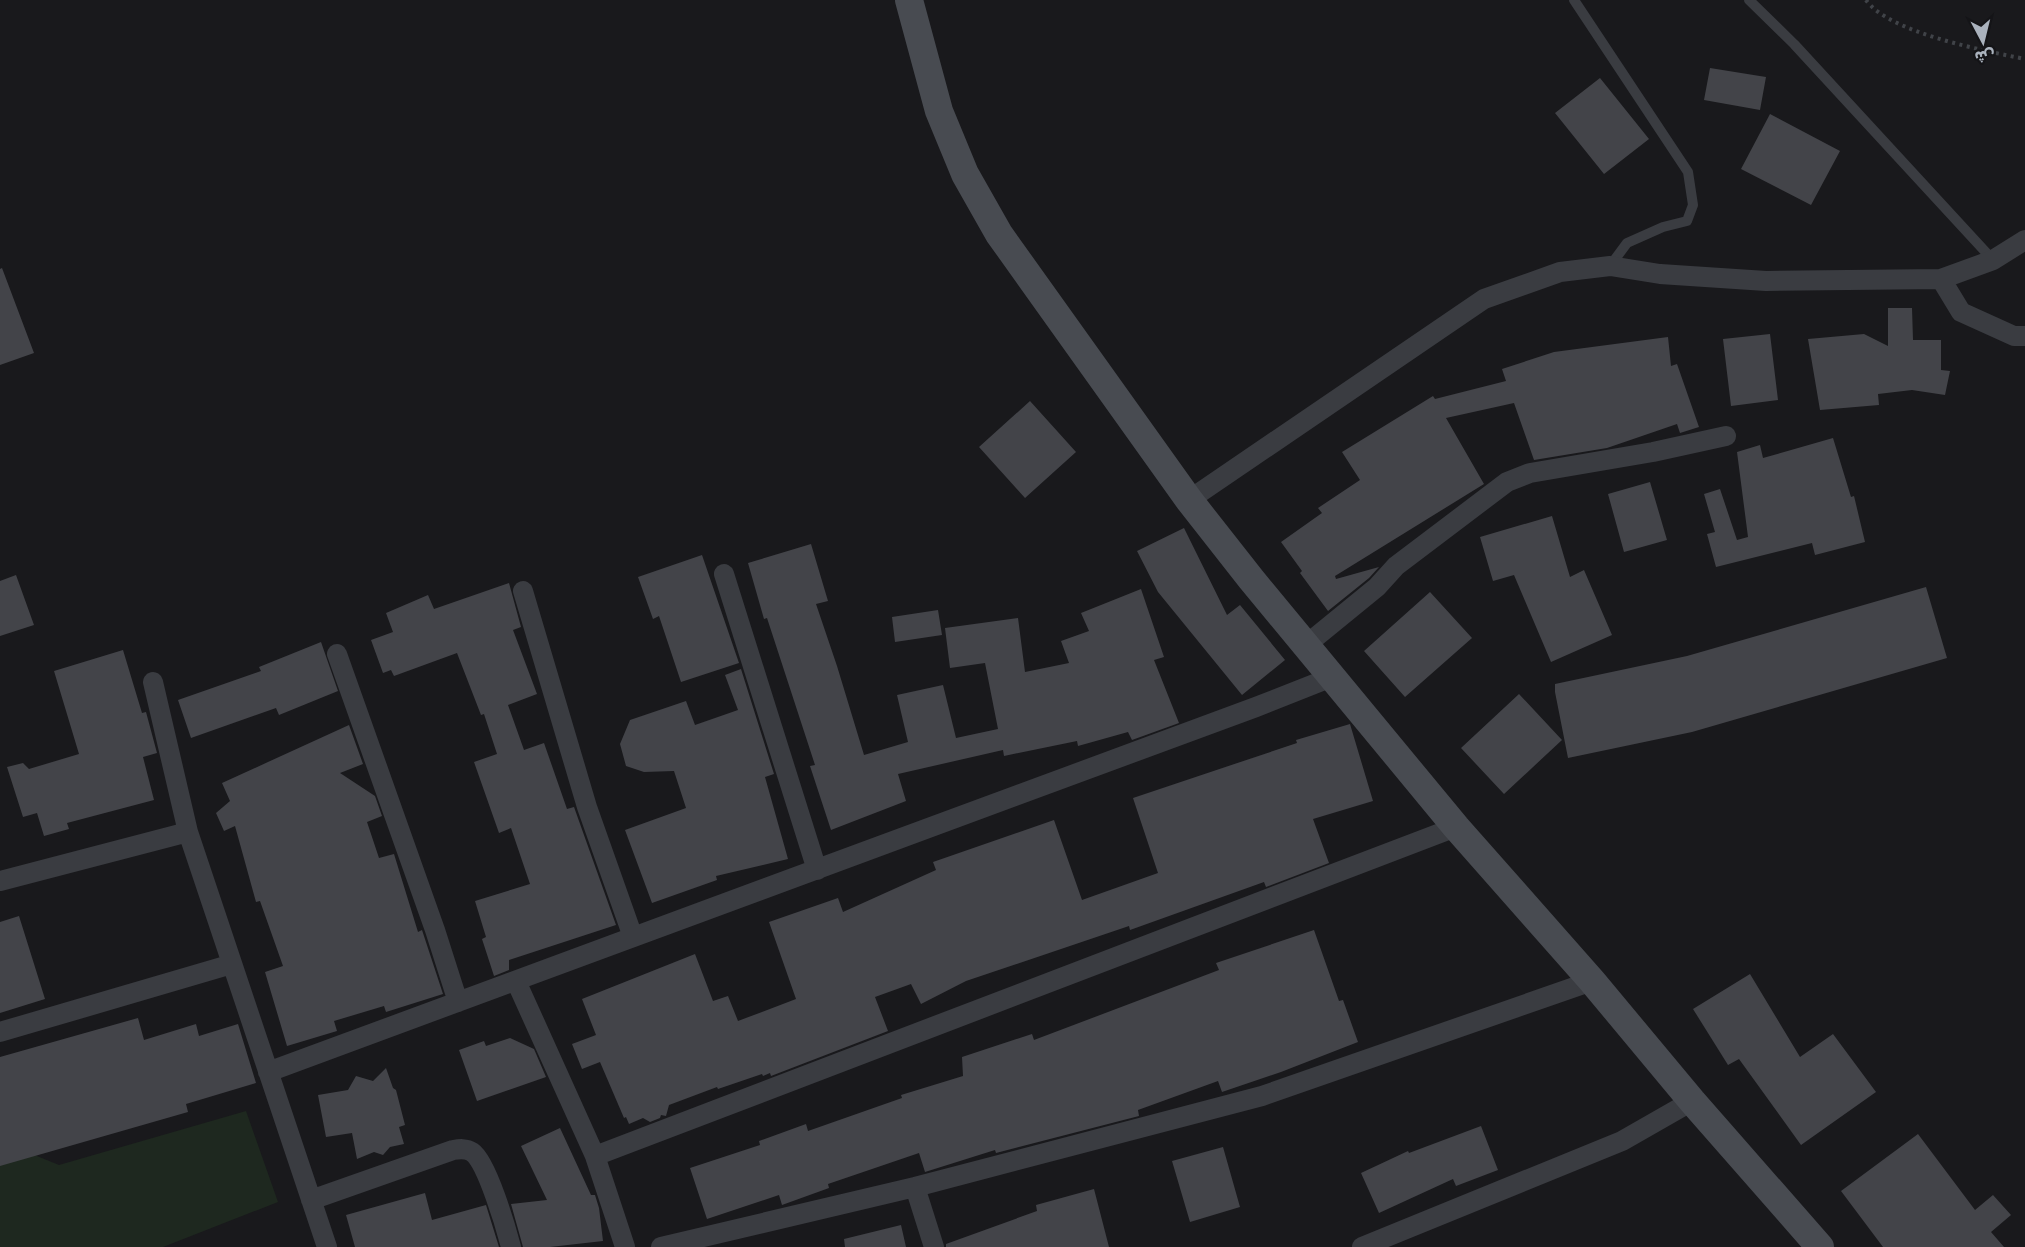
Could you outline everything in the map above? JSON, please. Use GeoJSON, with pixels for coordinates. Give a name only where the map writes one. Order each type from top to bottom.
{"type":"FeatureCollection","features":[{"type":"Feature","properties":{"kind":"street"},"geometry":{"type":"LineString","coordinates":[[909,0],[939,111],[965,174],[999,234],[1189,500],[1456,827],[1592,981],[1692,1101],[1820,1247]]}},
{"type":"Feature","properties":{"kind":"street"},"geometry":{"type":"LineString","coordinates":[[1189,500],[1484,299],[1560,272],[1610,266],[1660,274],[1766,281],[1941,279],[1993,260],[2025,240]]}},
{"type":"Feature","properties":{"kind":"street"},"geometry":{"type":"LineString","coordinates":[[1941,279],[1961,312],[2014,336],[2025,336]]}},
{"type":"Feature","properties":{"kind":"street"},"geometry":{"type":"LineString","coordinates":[[1306,645],[1377,587],[1396,566],[1507,482],[1530,473],[1653,452],[1726,436]]}},
{"type":"Feature","properties":{"kind":"street"},"geometry":{"type":"LineString","coordinates":[[724,574],[817,870]]}},
{"type":"Feature","properties":{"kind":"street"},"geometry":{"type":"LineString","coordinates":[[523,591],[587,807],[633,937]]}},
{"type":"Feature","properties":{"kind":"street"},"geometry":{"type":"LineString","coordinates":[[337,654],[435,930],[458,1002]]}},
{"type":"Feature","properties":{"kind":"street"},"geometry":{"type":"LineString","coordinates":[[268,1072],[1332,677]]}},
{"type":"Feature","properties":{"kind":"street"},"geometry":{"type":"LineString","coordinates":[[153,682],[188,832],[327,1247]]}},
{"type":"Feature","properties":{"kind":"street"},"geometry":{"type":"LineString","coordinates":[[595,1156],[1456,827]]}},
{"type":"Feature","properties":{"kind":"street"},"geometry":{"type":"LineString","coordinates":[[0,881],[188,832]]}},
{"type":"Feature","properties":{"kind":"street"},"geometry":{"type":"LineString","coordinates":[[0,1032],[232,964]]}},
{"type":"Feature","properties":{"kind":"street"},"geometry":{"type":"LineString","coordinates":[[516,981],[595,1156],[626,1247]]}},
{"type":"Feature","properties":{"kind":"street"},"geometry":{"type":"LineString","coordinates":[[661,1247],[915,1187],[1262,1096],[1592,981]]}},
{"type":"Feature","properties":{"kind":"street"},"geometry":{"type":"LineString","coordinates":[[1362,1247],[1622,1141],[1692,1101]]}},
{"type":"Feature","properties":{"kind":"street"},"geometry":{"type":"LineString","coordinates":[[311,1200],[453,1150],[463,1149],[472,1152],[477,1158],[500,1206],[511,1247]]}},
{"type":"Feature","properties":{"kind":"street"},"geometry":{"type":"LineString","coordinates":[[915,1187],[934,1247]]}},
{"type":"Feature","properties":{"kind":"lane"},"geometry":{"type":"LineString","coordinates":[[1574,0],[1688,172],[1693,205],[1687,221],[1663,227],[1627,243],[1610,266]]}},
{"type":"Feature","properties":{"kind":"lane"},"geometry":{"type":"LineString","coordinates":[[1749,0],[1794,44],[1993,260]]}},
{"type":"Feature","properties":{"kind":"path"},"geometry":{"type":"LineString","coordinates":[[1866,0],[1872,8],[1922,35],[2025,59]]}},
{"type":"Feature","properties":{"kind":"green space"},"geometry":{"type":"Polygon","coordinates":[[[246,1111],[278,1202],[163,1247],[0,1247],[0,1141],[59,1165],[246,1111]]]}},
{"type":"Feature","properties":{"kind":"building"},"geometry":{"type":"Polygon","coordinates":[[[1710,68],[1766,77],[1760,110],[1704,100],[1710,68]]]}},
{"type":"Feature","properties":{"kind":"building"},"geometry":{"type":"Polygon","coordinates":[[[1600,78],[1649,139],[1604,174],[1555,113],[1600,78]]]}},
{"type":"Feature","properties":{"kind":"building"},"geometry":{"type":"Polygon","coordinates":[[[1770,114],[1840,151],[1811,205],[1741,169],[1770,114]]]}},
{"type":"Feature","properties":{"kind":"building"},"geometry":{"type":"Polygon","coordinates":[[[2,268],[34,353],[0,365],[0,269],[2,268]]]}},
{"type":"Feature","properties":{"kind":"building"},"geometry":{"type":"Polygon","coordinates":[[[1888,308],[1912,308],[1913,340],[1941,340],[1941,370],[1950,371],[1945,395],[1912,390],[1878,394],[1879,405],[1820,410],[1808,339],[1864,334],[1888,346],[1888,308]]]}},
{"type":"Feature","properties":{"kind":"building"},"geometry":{"type":"Polygon","coordinates":[[[1770,334],[1778,400],[1731,406],[1723,339],[1770,334]]]}},
{"type":"Feature","properties":{"kind":"building"},"geometry":{"type":"Polygon","coordinates":[[[1668,337],[1671,366],[1677,364],[1699,427],[1680,433],[1677,424],[1607,448],[1534,460],[1514,403],[1446,418],[1484,484],[1335,576],[1336,579],[1379,567],[1328,611],[1281,542],[1322,513],[1318,508],[1360,480],[1342,452],[1433,396],[1435,399],[1506,381],[1502,369],[1554,352],[1668,337]]]}},
{"type":"Feature","properties":{"kind":"building"},"geometry":{"type":"Polygon","coordinates":[[[1030,401],[1076,452],[1025,498],[979,447],[1030,401]]]}},
{"type":"Feature","properties":{"kind":"building"},"geometry":{"type":"Polygon","coordinates":[[[1833,438],[1851,497],[1854,496],[1865,542],[1815,555],[1812,543],[1716,567],[1707,534],[1715,532],[1704,494],[1720,489],[1737,540],[1748,537],[1737,452],[1760,445],[1763,458],[1833,438]]]}},
{"type":"Feature","properties":{"kind":"building"},"geometry":{"type":"Polygon","coordinates":[[[1650,482],[1667,540],[1624,552],[1608,494],[1650,482]]]}},
{"type":"Feature","properties":{"kind":"building"},"geometry":{"type":"Polygon","coordinates":[[[1552,516],[1570,577],[1584,570],[1612,635],[1551,662],[1514,575],[1493,581],[1480,537],[1552,516]]]}},
{"type":"Feature","properties":{"kind":"building"},"geometry":{"type":"Polygon","coordinates":[[[1184,528],[1227,615],[1240,605],[1285,660],[1242,695],[1158,592],[1137,551],[1184,528]]]}},
{"type":"Feature","properties":{"kind":"building"},"geometry":{"type":"Polygon","coordinates":[[[811,544],[828,601],[816,604],[864,755],[908,742],[897,695],[943,685],[956,738],[998,729],[985,663],[950,668],[945,628],[1018,618],[1025,672],[1069,663],[1061,641],[1089,631],[1081,613],[1141,589],[1164,657],[1154,660],[1179,723],[1132,740],[1128,732],[1078,746],[1077,741],[1004,756],[1003,750],[898,774],[906,801],[831,830],[810,766],[815,765],[767,618],[764,619],[748,563],[811,544]]]}},
{"type":"Feature","properties":{"kind":"building"},"geometry":{"type":"Polygon","coordinates":[[[702,555],[739,663],[681,682],[659,616],[653,619],[638,577],[702,555]]]}},
{"type":"Feature","properties":{"kind":"building"},"geometry":{"type":"Polygon","coordinates":[[[16,575],[34,625],[0,636],[0,581],[16,575]]]}},
{"type":"Feature","properties":{"kind":"building"},"geometry":{"type":"Polygon","coordinates":[[[509,583],[521,627],[513,630],[537,694],[508,705],[524,750],[544,743],[567,809],[574,807],[616,925],[509,960],[509,970],[494,976],[482,939],[486,937],[475,901],[530,884],[511,828],[499,833],[474,762],[497,754],[484,714],[481,715],[457,653],[394,676],[391,670],[383,673],[371,640],[393,632],[386,613],[428,595],[434,609],[509,583]]]}},
{"type":"Feature","properties":{"kind":"building"},"geometry":{"type":"Polygon","coordinates":[[[1926,587],[1947,658],[1692,732],[1568,758],[1555,684],[1687,656],[1926,587]]]}},
{"type":"Feature","properties":{"kind":"building"},"geometry":{"type":"Polygon","coordinates":[[[1430,592],[1472,638],[1405,697],[1364,651],[1430,592]]]}},
{"type":"Feature","properties":{"kind":"building"},"geometry":{"type":"Polygon","coordinates":[[[938,610],[942,635],[895,642],[892,617],[938,610]]]}},
{"type":"Feature","properties":{"kind":"building"},"geometry":{"type":"Polygon","coordinates":[[[321,642],[338,691],[279,715],[276,708],[191,738],[178,700],[261,671],[259,667],[321,642]]]}},
{"type":"Feature","properties":{"kind":"building"},"geometry":{"type":"Polygon","coordinates":[[[123,650],[142,713],[146,712],[157,753],[143,757],[154,800],[67,823],[69,829],[44,836],[37,813],[23,817],[7,767],[23,763],[29,769],[79,754],[54,671],[123,650]]]}},
{"type":"Feature","properties":{"kind":"building"},"geometry":{"type":"Polygon","coordinates":[[[741,669],[774,774],[765,777],[788,859],[716,876],[717,880],[652,903],[625,830],[686,808],[674,771],[644,772],[626,766],[620,744],[630,720],[686,701],[695,725],[738,710],[725,675],[741,669]]]}},
{"type":"Feature","properties":{"kind":"building"},"geometry":{"type":"Polygon","coordinates":[[[1519,694],[1562,740],[1504,794],[1461,748],[1519,694]]]}},
{"type":"Feature","properties":{"kind":"building"},"geometry":{"type":"Polygon","coordinates":[[[1350,724],[1373,801],[1313,819],[1329,863],[1266,887],[1264,882],[1130,930],[1129,926],[966,981],[921,1004],[911,984],[875,997],[888,1031],[771,1076],[770,1073],[763,1076],[762,1074],[718,1089],[717,1087],[669,1105],[666,1116],[661,1115],[660,1118],[650,1122],[643,1118],[629,1124],[626,1117],[624,1118],[600,1062],[582,1069],[572,1044],[596,1035],[582,999],[695,954],[713,1001],[728,996],[738,1021],[796,999],[769,922],[838,898],[843,912],[936,870],[933,862],[1054,820],[1082,900],[1158,873],[1133,798],[1297,743],[1296,740],[1350,724]]]}},
{"type":"Feature","properties":{"kind":"building"},"geometry":{"type":"Polygon","coordinates":[[[349,725],[363,764],[340,773],[375,796],[382,816],[367,822],[379,858],[394,854],[418,932],[422,930],[443,994],[386,1012],[384,1006],[334,1021],[337,1031],[287,1046],[265,972],[283,966],[260,901],[256,902],[235,826],[224,831],[216,813],[230,801],[222,783],[349,725]]]}},
{"type":"Feature","properties":{"kind":"building"},"geometry":{"type":"Polygon","coordinates":[[[19,916],[45,999],[0,1013],[0,922],[19,916]]]}},
{"type":"Feature","properties":{"kind":"building"},"geometry":{"type":"Polygon","coordinates":[[[1314,930],[1339,1001],[1343,1000],[1358,1042],[1222,1092],[1218,1081],[1138,1110],[1139,1116],[996,1153],[995,1150],[925,1172],[919,1153],[828,1184],[829,1188],[782,1205],[779,1195],[707,1219],[690,1168],[760,1145],[759,1141],[806,1124],[808,1131],[902,1098],[901,1095],[963,1076],[962,1057],[1032,1034],[1034,1040],[1219,970],[1216,963],[1314,930]]]}},
{"type":"Feature","properties":{"kind":"building"},"geometry":{"type":"Polygon","coordinates":[[[1750,974],[1800,1057],[1833,1034],[1876,1092],[1801,1145],[1739,1059],[1728,1065],[1693,1009],[1750,974]]]}},
{"type":"Feature","properties":{"kind":"building"},"geometry":{"type":"Polygon","coordinates":[[[138,1018],[144,1040],[196,1024],[199,1036],[238,1024],[256,1083],[186,1104],[188,1112],[0,1166],[0,1057],[138,1018]]]}},
{"type":"Feature","properties":{"kind":"building"},"geometry":{"type":"Polygon","coordinates":[[[510,1038],[534,1049],[546,1077],[477,1101],[459,1050],[484,1041],[486,1046],[510,1038]]]}},
{"type":"Feature","properties":{"kind":"building"},"geometry":{"type":"Polygon","coordinates":[[[386,1068],[393,1088],[396,1090],[405,1125],[399,1127],[404,1144],[390,1147],[383,1155],[374,1152],[357,1159],[352,1133],[326,1137],[318,1095],[348,1090],[356,1076],[373,1081],[386,1068]]]}},
{"type":"Feature","properties":{"kind":"building"},"geometry":{"type":"Polygon","coordinates":[[[1481,1126],[1498,1170],[1456,1186],[1453,1179],[1379,1213],[1361,1173],[1408,1151],[1409,1153],[1481,1126]]]}},
{"type":"Feature","properties":{"kind":"building"},"geometry":{"type":"Polygon","coordinates":[[[560,1128],[591,1195],[595,1195],[603,1241],[550,1247],[523,1247],[511,1204],[547,1200],[521,1146],[560,1128]]]}},
{"type":"Feature","properties":{"kind":"building"},"geometry":{"type":"Polygon","coordinates":[[[1918,1134],[1975,1210],[1993,1195],[2011,1215],[1991,1232],[2004,1247],[1883,1247],[1841,1191],[1918,1134]]]}},
{"type":"Feature","properties":{"kind":"building"},"geometry":{"type":"Polygon","coordinates":[[[1223,1147],[1240,1207],[1190,1222],[1172,1161],[1223,1147]]]}},
{"type":"Feature","properties":{"kind":"building"},"geometry":{"type":"Polygon","coordinates":[[[1094,1189],[1109,1247],[946,1247],[946,1244],[1037,1211],[1036,1205],[1094,1189]]]}},
{"type":"Feature","properties":{"kind":"building"},"geometry":{"type":"Polygon","coordinates":[[[425,1193],[432,1220],[486,1205],[499,1247],[355,1247],[346,1215],[425,1193]]]}},
{"type":"Feature","properties":{"kind":"building"},"geometry":{"type":"Polygon","coordinates":[[[901,1225],[906,1247],[845,1247],[844,1239],[901,1225]]]}}]}
